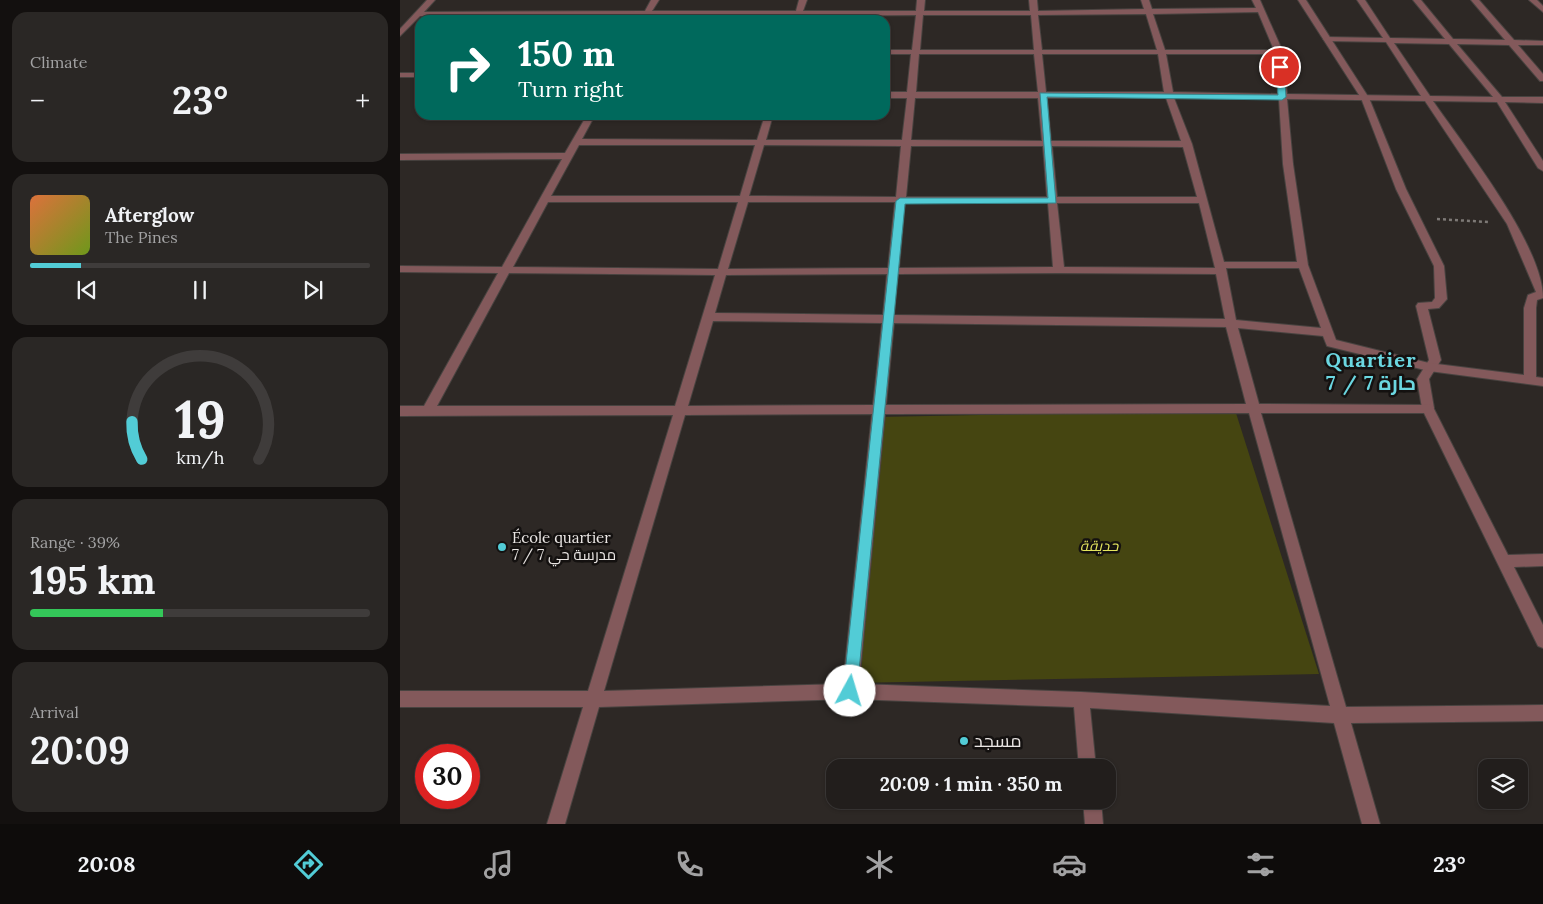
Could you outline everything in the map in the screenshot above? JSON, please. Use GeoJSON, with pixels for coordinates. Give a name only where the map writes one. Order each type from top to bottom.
{"type":"FeatureCollection","features":[{"type":"Feature","properties":{"kind":"street"},"geometry":{"type":"LineString","coordinates":[[419,14],[431,0]]}},
{"type":"Feature","properties":{"kind":"street"},"geometry":{"type":"LineString","coordinates":[[646,15],[655,0]]}},
{"type":"Feature","properties":{"kind":"street"},"geometry":{"type":"LineString","coordinates":[[799,15],[803,0]]}},
{"type":"Feature","properties":{"kind":"street"},"geometry":{"type":"LineString","coordinates":[[850,691],[921,0]]}},
{"type":"Feature","properties":{"kind":"street"},"geometry":{"type":"LineString","coordinates":[[1033,0],[1059,270]]}},
{"type":"Feature","properties":{"kind":"street"},"geometry":{"type":"LineString","coordinates":[[1145,0],[1160,51],[1169,95],[1188,144],[1221,268],[1231,323],[1371,824]]}},
{"type":"Feature","properties":{"kind":"street"},"geometry":{"type":"LineString","coordinates":[[1256,0],[1279,52],[1288,164],[1303,265],[1331,343],[1429,367],[1543,382]]}},
{"type":"Feature","properties":{"kind":"street"},"geometry":{"type":"LineString","coordinates":[[1302,0],[1365,98],[1414,217],[1439,266],[1441,299],[1435,304],[1422,306],[1434,360],[1422,379],[1428,408],[1543,641]]}},
{"type":"Feature","properties":{"kind":"street"},"geometry":{"type":"LineString","coordinates":[[1361,0],[1512,224],[1542,294],[1532,298],[1530,308],[1530,380]]}},
{"type":"Feature","properties":{"kind":"street"},"geometry":{"type":"LineString","coordinates":[[1417,0],[1499,99],[1543,168]]}},
{"type":"Feature","properties":{"kind":"street"},"geometry":{"type":"LineString","coordinates":[[1475,0],[1543,79]]}},
{"type":"Feature","properties":{"kind":"street"},"geometry":{"type":"LineString","coordinates":[[1533,0],[1543,10]]}},
{"type":"Feature","properties":{"kind":"street"},"geometry":{"type":"LineString","coordinates":[[859,15],[1261,10]]}},
{"type":"Feature","properties":{"kind":"street"},"geometry":{"type":"LineString","coordinates":[[419,14],[494,15]]}},
{"type":"Feature","properties":{"kind":"street"},"geometry":{"type":"LineString","coordinates":[[400,34],[415,18]]}},
{"type":"Feature","properties":{"kind":"street"},"geometry":{"type":"LineString","coordinates":[[400,21],[412,21]]}},
{"type":"Feature","properties":{"kind":"street"},"geometry":{"type":"LineString","coordinates":[[1327,40],[1543,42]]}},
{"type":"Feature","properties":{"kind":"street"},"geometry":{"type":"LineString","coordinates":[[890,52],[1279,52]]}},
{"type":"Feature","properties":{"kind":"street"},"geometry":{"type":"LineString","coordinates":[[400,75],[415,75]]}},
{"type":"Feature","properties":{"kind":"street"},"geometry":{"type":"LineString","coordinates":[[890,95],[1042,94],[1543,100]]}},
{"type":"Feature","properties":{"kind":"street"},"geometry":{"type":"LineString","coordinates":[[428,411],[588,120]]}},
{"type":"Feature","properties":{"kind":"street"},"geometry":{"type":"LineString","coordinates":[[556,824],[768,120]]}},
{"type":"Feature","properties":{"kind":"street"},"geometry":{"type":"LineString","coordinates":[[576,142],[1188,144]]}},
{"type":"Feature","properties":{"kind":"street"},"geometry":{"type":"LineString","coordinates":[[400,157],[568,156]]}},
{"type":"Feature","properties":{"kind":"street"},"geometry":{"type":"LineString","coordinates":[[544,199],[1203,200]]}},
{"type":"Feature","properties":{"kind":"street"},"geometry":{"type":"LineString","coordinates":[[400,269],[893,272],[1221,268],[1303,265]]}},
{"type":"Feature","properties":{"kind":"street"},"geometry":{"type":"LineString","coordinates":[[708,318],[1231,323],[1328,333]]}},
{"type":"Feature","properties":{"kind":"street"},"geometry":{"type":"LineString","coordinates":[[400,411],[1428,408]]}},
{"type":"Feature","properties":{"kind":"street"},"geometry":{"type":"LineString","coordinates":[[1502,561],[1543,560]]}},
{"type":"Feature","properties":{"kind":"street"},"geometry":{"type":"LineString","coordinates":[[400,699],[593,700],[850,691],[1081,700],[1340,715],[1543,713]]}},
{"type":"Feature","properties":{"kind":"street"},"geometry":{"type":"LineString","coordinates":[[1081,700],[1087,759]]}},
{"type":"Feature","properties":{"kind":"street"},"geometry":{"type":"LineString","coordinates":[[1093,809],[1094,824]]}},
{"type":"Feature","properties":{"kind":"path"},"geometry":{"type":"LineString","coordinates":[[1414,217],[1512,224]]}},
{"type":"Feature","properties":{"kind":"green space","name":"حديقة"},"geometry":{"type":"Polygon","coordinates":[[[1235,410],[1319,674],[852,683],[878,417],[1235,410]]]}},
{"type":"Feature","properties":{"kind":"place","name":"École quartier 7 / مدرسة حي 7"},"geometry":{"type":"Point","coordinates":[502,547]}},
{"type":"Feature","properties":{"kind":"place","name":"مسجد"},"geometry":{"type":"Point","coordinates":[964,741]}},
{"type":"Feature","properties":{"kind":"district","name":"Quartier 7 / حارة 7"},"geometry":{"type":"Point","coordinates":[1371,372]}},
{"type":"Feature","properties":{"kind":"route"},"geometry":{"type":"LineString","coordinates":[[850,691],[900,201],[1052,201],[1042,94],[1282,97],[1280,67]]}}]}
